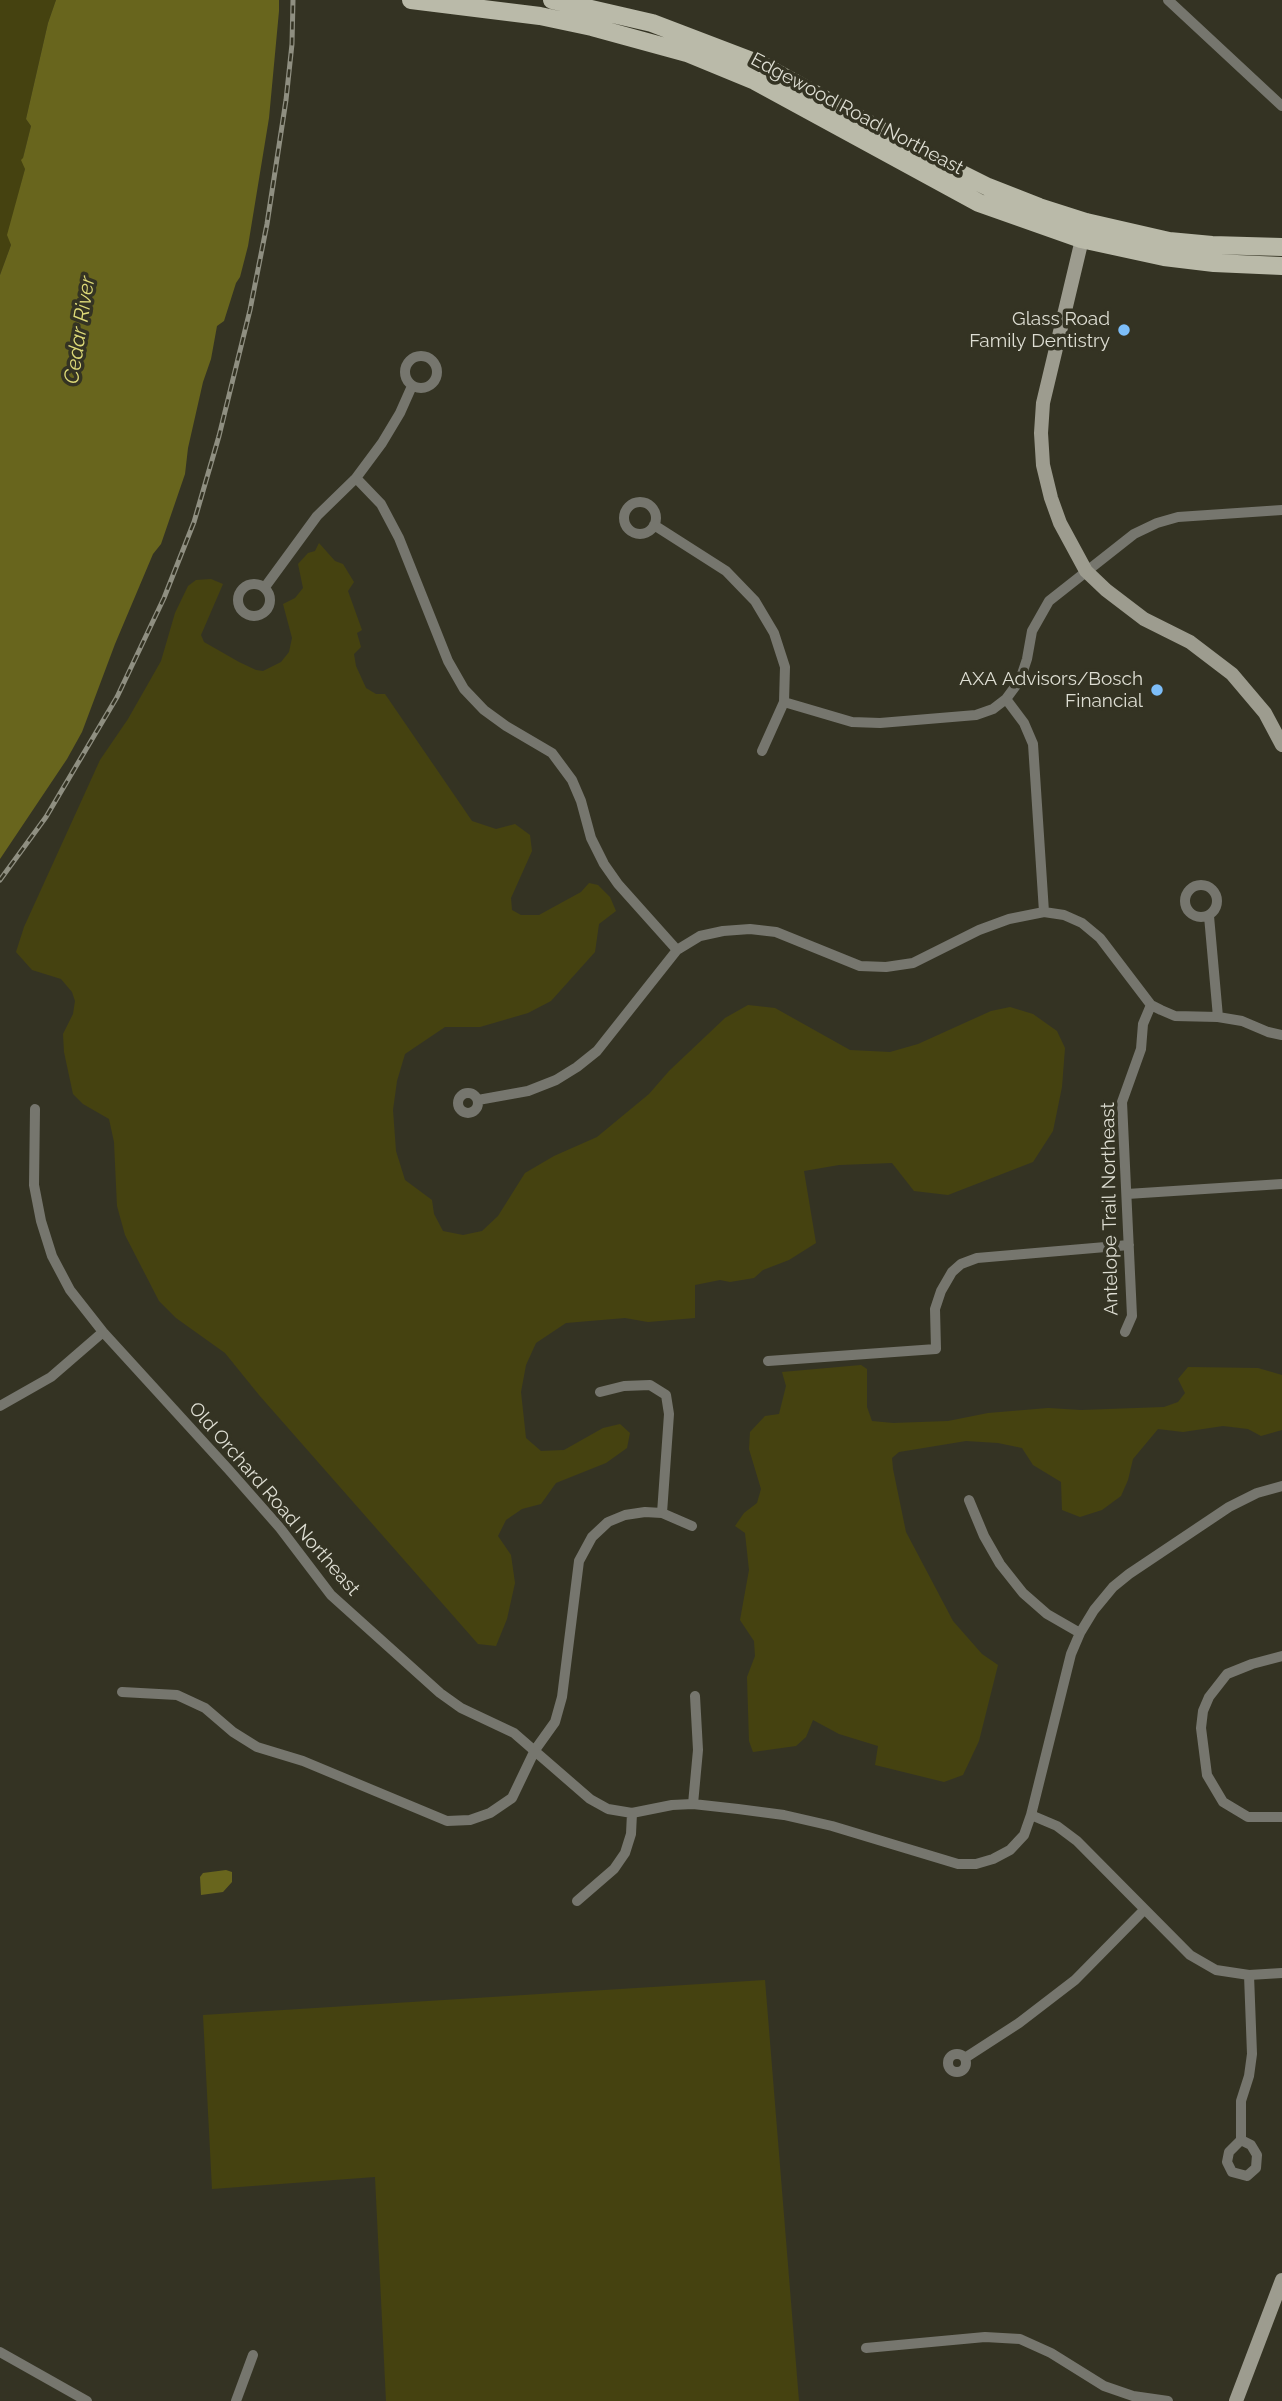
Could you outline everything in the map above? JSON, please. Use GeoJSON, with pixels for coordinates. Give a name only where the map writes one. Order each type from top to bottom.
{"type":"FeatureCollection","features":[{"type":"Feature","properties":{"kind":"main road","name":"Edgewood Road Northeast"},"geometry":{"type":"LineString","coordinates":[[411,0],[540,16],[648,41],[720,65],[755,81],[979,203],[1084,231],[1164,257],[1214,263],[1282,266]]}},
{"type":"Feature","properties":{"kind":"main road","name":"Edgewood Road Northeast"},"geometry":{"type":"LineString","coordinates":[[552,0],[607,11],[693,37],[762,65],[988,187],[1039,207],[1084,231],[1212,245],[1282,247]]}},
{"type":"Feature","properties":{"kind":"main road"},"geometry":{"type":"LineString","coordinates":[[831,122],[840,119],[877,127]]}},
{"type":"Feature","properties":{"kind":"street"},"geometry":{"type":"LineString","coordinates":[[1168,0],[1282,106]]}},
{"type":"Feature","properties":{"kind":"street"},"geometry":{"type":"LineString","coordinates":[[1084,231],[1043,403],[1043,465],[1060,523],[1086,570],[1125,606],[1144,619],[1190,642],[1232,674],[1265,713],[1282,745]]}},
{"type":"Feature","properties":{"kind":"street"},"geometry":{"type":"LineString","coordinates":[[265,587],[317,516],[356,478],[382,443],[400,414],[412,386]]}},
{"type":"Feature","properties":{"kind":"street"},"geometry":{"type":"LineString","coordinates":[[356,478],[381,504],[399,538],[448,661],[464,689],[484,710],[552,754],[572,780],[591,838],[604,864],[618,884],[677,950]]}},
{"type":"Feature","properties":{"kind":"street"},"geometry":{"type":"LineString","coordinates":[[784,702],[852,722],[880,723],[976,715],[993,709],[1006,699],[1020,680],[1032,631],[1049,601],[1133,534],[1178,517],[1282,510]]}},
{"type":"Feature","properties":{"kind":"street"},"geometry":{"type":"LineString","coordinates":[[654,525],[726,571],[755,601],[774,633],[785,667],[784,702],[762,751]]}},
{"type":"Feature","properties":{"kind":"street"},"geometry":{"type":"LineString","coordinates":[[1006,699],[1024,723],[1032,744],[1044,912]]}},
{"type":"Feature","properties":{"kind":"street"},"geometry":{"type":"LineString","coordinates":[[478,1100],[528,1091],[556,1080],[578,1067],[597,1051],[677,950],[700,936],[723,931],[750,929],[776,932],[860,966],[886,967],[913,962],[979,930],[1010,919],[1044,912],[1063,915],[1082,923],[1100,938],[1151,1005],[1175,1016],[1217,1017],[1242,1021],[1282,1035]]}},
{"type":"Feature","properties":{"kind":"street"},"geometry":{"type":"LineString","coordinates":[[1209,916],[1217,1017]]}},
{"type":"Feature","properties":{"kind":"street","name":"Antelope Trail Northeast"},"geometry":{"type":"LineString","coordinates":[[1125,1332],[1132,1316],[1122,1102],[1141,1049],[1143,1024],[1151,1005]]}},
{"type":"Feature","properties":{"kind":"street","name":"Old Orchard Road Northeast"},"geometry":{"type":"LineString","coordinates":[[35,1109],[34,1185],[41,1221],[52,1256],[70,1290],[103,1332],[280,1528],[331,1595],[440,1693],[461,1708],[514,1733],[590,1799],[608,1809],[632,1813],[672,1805],[694,1804],[784,1815],[832,1826],[958,1864],[976,1864],[993,1859],[1010,1850],[1024,1835],[1071,1654],[1094,1610],[1113,1587],[1129,1574],[1229,1507],[1257,1493],[1282,1486]]}},
{"type":"Feature","properties":{"kind":"street"},"geometry":{"type":"LineString","coordinates":[[1127,1194],[1282,1184]]}},
{"type":"Feature","properties":{"kind":"street"},"geometry":{"type":"LineString","coordinates":[[768,1361],[936,1349],[935,1309],[941,1291],[952,1272],[961,1264],[977,1258],[1129,1245]]}},
{"type":"Feature","properties":{"kind":"street"},"geometry":{"type":"LineString","coordinates":[[0,1406],[51,1377],[103,1332]]}},
{"type":"Feature","properties":{"kind":"street"},"geometry":{"type":"LineString","coordinates":[[600,1392],[624,1386],[650,1385],[666,1395],[669,1414],[662,1513]]}},
{"type":"Feature","properties":{"kind":"street"},"geometry":{"type":"LineString","coordinates":[[969,1500],[984,1536],[1000,1564],[1023,1593],[1047,1614],[1080,1633]]}},
{"type":"Feature","properties":{"kind":"street"},"geometry":{"type":"LineString","coordinates":[[122,1692],[177,1695],[205,1708],[233,1732],[257,1747],[303,1762],[447,1821],[470,1820],[490,1813],[512,1798],[535,1750],[555,1722],[562,1698],[579,1560],[592,1536],[608,1522],[625,1515],[662,1513],[692,1526]]}},
{"type":"Feature","properties":{"kind":"street"},"geometry":{"type":"LineString","coordinates":[[1282,1656],[1227,1674],[1209,1697],[1203,1711],[1201,1728],[1207,1775],[1223,1802],[1248,1817],[1282,1817]]}},
{"type":"Feature","properties":{"kind":"street"},"geometry":{"type":"LineString","coordinates":[[694,1804],[698,1751],[695,1696]]}},
{"type":"Feature","properties":{"kind":"street"},"geometry":{"type":"LineString","coordinates":[[577,1900],[614,1869],[625,1853],[631,1834],[632,1813]]}},
{"type":"Feature","properties":{"kind":"street"},"geometry":{"type":"LineString","coordinates":[[1031,1815],[1057,1826],[1077,1842],[1143,1911],[1190,1955],[1216,1970],[1249,1975],[1282,1973]]}},
{"type":"Feature","properties":{"kind":"street"},"geometry":{"type":"LineString","coordinates":[[965,2058],[1019,2023],[1075,1980],[1143,1911]]}},
{"type":"Feature","properties":{"kind":"street"},"geometry":{"type":"LineString","coordinates":[[1241,2140],[1241,2101],[1252,2054],[1249,1975]]}},
{"type":"Feature","properties":{"kind":"street"},"geometry":{"type":"LineString","coordinates":[[1236,2401],[1282,2280]]}},
{"type":"Feature","properties":{"kind":"street"},"geometry":{"type":"LineString","coordinates":[[866,2348],[985,2337],[1020,2339],[1051,2353],[1104,2386],[1133,2396],[1168,2401]]}},
{"type":"Feature","properties":{"kind":"street"},"geometry":{"type":"LineString","coordinates":[[0,2352],[87,2401]]}},
{"type":"Feature","properties":{"kind":"street"},"geometry":{"type":"LineString","coordinates":[[236,2401],[253,2354]]}},
{"type":"Feature","properties":{"kind":"shaded area"},"geometry":{"type":"Polygon","coordinates":[[[0,0],[56,0],[48,23],[26,119],[31,126],[23,158],[25,169],[8,235],[11,245],[0,275],[0,0]]]}},
{"type":"Feature","properties":{"kind":"shaded area"},"geometry":{"type":"Polygon","coordinates":[[[319,543],[335,561],[343,564],[354,582],[348,591],[362,630],[357,633],[361,647],[354,654],[356,666],[366,688],[376,694],[385,694],[472,821],[496,829],[515,824],[530,835],[532,851],[511,898],[512,910],[521,915],[539,915],[581,892],[589,883],[598,885],[610,897],[616,911],[599,924],[595,952],[551,1001],[528,1013],[480,1027],[445,1027],[405,1054],[397,1081],[393,1110],[396,1151],[405,1180],[432,1200],[434,1214],[443,1231],[463,1235],[482,1231],[498,1216],[525,1173],[554,1156],[597,1137],[649,1094],[669,1071],[725,1018],[748,1005],[775,1008],[850,1050],[890,1052],[918,1044],[991,1011],[1010,1007],[1033,1014],[1057,1031],[1065,1048],[1062,1087],[1053,1131],[1033,1162],[948,1195],[914,1191],[892,1163],[839,1165],[804,1171],[816,1243],[789,1260],[763,1270],[754,1278],[695,1285],[695,1318],[648,1322],[625,1318],[566,1323],[536,1343],[526,1365],[521,1392],[526,1438],[541,1451],[564,1450],[603,1428],[620,1424],[630,1433],[627,1448],[606,1463],[556,1483],[541,1504],[522,1509],[506,1520],[498,1536],[511,1555],[515,1583],[507,1619],[496,1646],[478,1644],[225,1353],[176,1318],[159,1301],[125,1235],[117,1206],[114,1142],[109,1119],[83,1104],[73,1094],[63,1034],[73,1014],[75,1001],[72,992],[61,979],[32,970],[16,952],[24,927],[100,760],[128,719],[161,661],[175,613],[188,586],[196,580],[211,579],[223,584],[201,635],[204,642],[239,662],[263,671],[281,662],[289,652],[292,638],[283,604],[295,598],[303,588],[298,564],[308,553],[315,551],[319,543]]]}},
{"type":"Feature","properties":{"kind":"shaded area"},"geometry":{"type":"Polygon","coordinates":[[[861,1365],[867,1369],[867,1407],[872,1421],[893,1423],[948,1421],[988,1413],[1048,1408],[1081,1410],[1164,1407],[1178,1402],[1185,1393],[1178,1379],[1188,1367],[1258,1368],[1282,1375],[1282,1430],[1261,1436],[1248,1429],[1223,1426],[1183,1432],[1158,1429],[1133,1459],[1121,1496],[1102,1510],[1080,1517],[1062,1510],[1061,1482],[1033,1465],[1022,1448],[966,1441],[899,1452],[892,1458],[906,1532],[953,1621],[982,1654],[998,1665],[979,1741],[963,1775],[944,1782],[875,1765],[878,1746],[839,1734],[813,1720],[806,1737],[796,1746],[753,1752],[749,1741],[747,1677],[755,1656],[754,1641],[740,1620],[749,1570],[745,1533],[735,1526],[744,1513],[757,1503],[761,1489],[749,1449],[750,1432],[765,1416],[779,1414],[786,1386],[782,1372],[861,1365]]]}},
{"type":"Feature","properties":{"kind":"shaded area"},"geometry":{"type":"Polygon","coordinates":[[[765,1980],[799,2401],[386,2401],[375,2177],[212,2189],[203,2015],[765,1980]]]}},
{"type":"Feature","properties":{"kind":"water","name":"Cedar River"},"geometry":{"type":"Polygon","coordinates":[[[56,0],[279,0],[279,11],[269,118],[248,246],[224,321],[217,326],[188,448],[185,474],[161,544],[153,554],[115,644],[82,732],[0,859],[0,275],[11,245],[7,235],[25,169],[21,160],[31,126],[26,119],[48,23],[56,0]]]}},
{"type":"Feature","properties":{"kind":"water"},"geometry":{"type":"Polygon","coordinates":[[[226,1870],[232,1872],[232,1882],[223,1892],[201,1895],[200,1877],[203,1873],[226,1870]]]}},
{"type":"Feature","properties":{"kind":"railway"},"geometry":{"type":"LineString","coordinates":[[0,880],[46,817],[117,697],[164,598],[194,522],[219,436],[250,310],[267,224],[286,100],[293,0]]}},
{"type":"Feature","properties":{"kind":"place","name":"Glass Road Family Dentistry"},"geometry":{"type":"Point","coordinates":[1124,330]}},
{"type":"Feature","properties":{"kind":"place","name":"AXA Advisors/Bosch Financial"},"geometry":{"type":"Point","coordinates":[1157,690]}}]}
